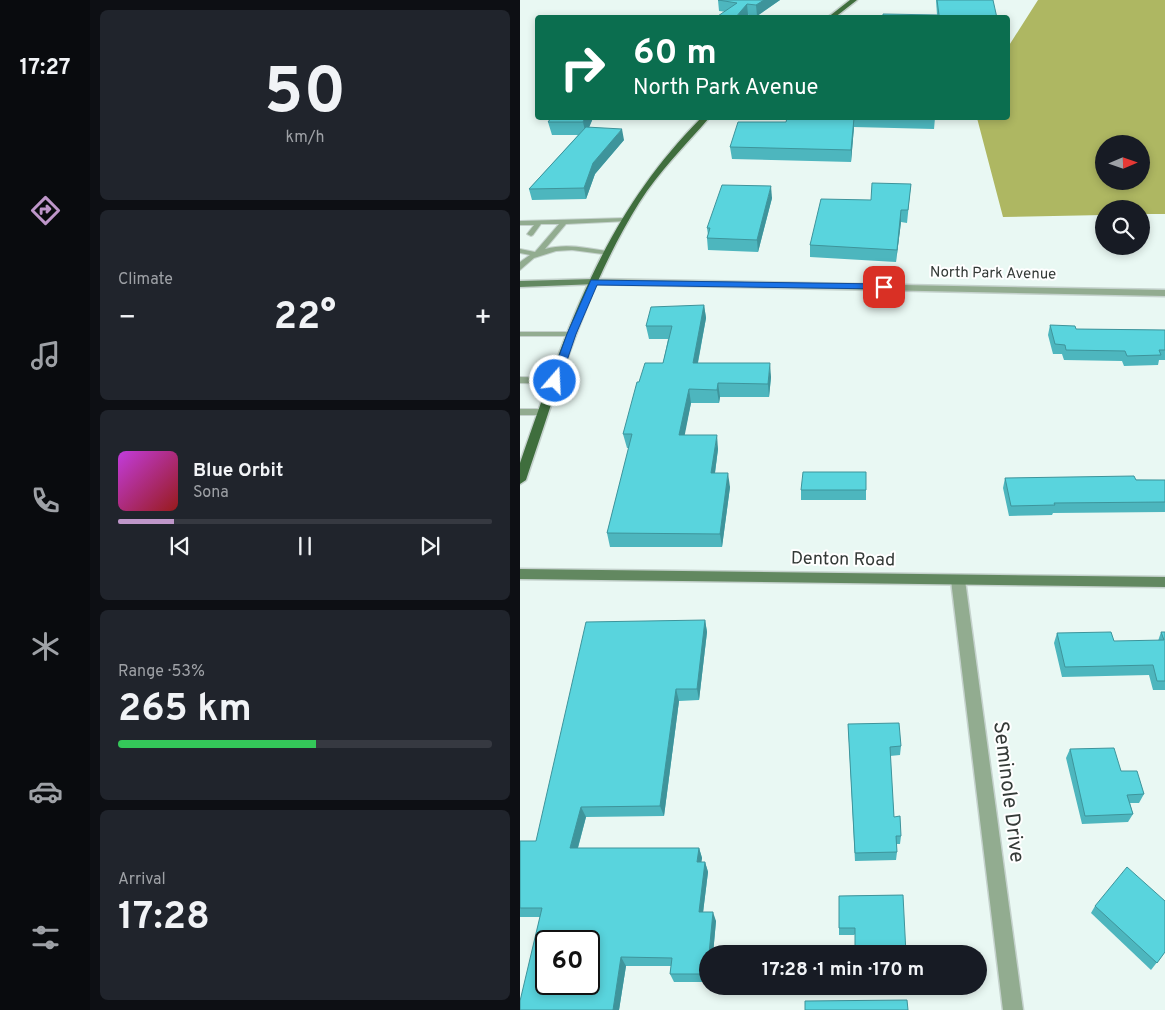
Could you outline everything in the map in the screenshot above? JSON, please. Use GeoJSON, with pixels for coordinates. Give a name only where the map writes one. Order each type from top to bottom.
{"type":"FeatureCollection","features":[{"type":"Feature","properties":{"kind":"main road"},"geometry":{"type":"LineString","coordinates":[[834,15],[854,0]]}},
{"type":"Feature","properties":{"kind":"main road"},"geometry":{"type":"LineString","coordinates":[[520,480],[572,334],[608,253],[626,220],[661,167],[703,120]]}},
{"type":"Feature","properties":{"kind":"street","name":"North Park Avenue"},"geometry":{"type":"LineString","coordinates":[[520,284],[656,282],[1165,293]]}},
{"type":"Feature","properties":{"kind":"street","name":"Denton Road"},"geometry":{"type":"LineString","coordinates":[[520,574],[1165,582]]}},
{"type":"Feature","properties":{"kind":"street","name":"Seminole Drive"},"geometry":{"type":"LineString","coordinates":[[958,580],[1013,1010]]}},
{"type":"Feature","properties":{"kind":"lane"},"geometry":{"type":"LineString","coordinates":[[520,223],[626,220]]}},
{"type":"Feature","properties":{"kind":"lane"},"geometry":{"type":"LineString","coordinates":[[531,234],[539,222]]}},
{"type":"Feature","properties":{"kind":"lane"},"geometry":{"type":"LineString","coordinates":[[520,268],[537,254],[564,222]]}},
{"type":"Feature","properties":{"kind":"lane"},"geometry":{"type":"LineString","coordinates":[[520,249],[537,254],[560,248],[608,253]]}},
{"type":"Feature","properties":{"kind":"lane"},"geometry":{"type":"LineString","coordinates":[[520,334],[572,334]]}},
{"type":"Feature","properties":{"kind":"lane"},"geometry":{"type":"LineString","coordinates":[[520,380],[555,381]]}},
{"type":"Feature","properties":{"kind":"lane"},"geometry":{"type":"LineString","coordinates":[[520,412],[544,412]]}},
{"type":"Feature","properties":{"kind":"green space"},"geometry":{"type":"Polygon","coordinates":[[[1038,0],[1165,0],[1165,214],[1150,214],[1150,200],[1095,200],[1095,215],[1003,217],[978,120],[1010,120],[1010,44],[1038,0]]]}},
{"type":"Feature","properties":{"kind":"building"},"geometry":{"type":"Polygon","coordinates":[[[718,0],[764,0],[756,5],[747,4],[738,15],[719,15],[737,3],[718,0]]]}},
{"type":"Feature","properties":{"kind":"building"},"geometry":{"type":"Polygon","coordinates":[[[937,0],[993,0],[996,15],[939,15],[937,0]]]}},
{"type":"Feature","properties":{"kind":"building"},"geometry":{"type":"Polygon","coordinates":[[[883,14],[939,15],[883,15],[883,14]]]}},
{"type":"Feature","properties":{"kind":"building"},"geometry":{"type":"Polygon","coordinates":[[[550,120],[584,120],[583,122],[548,122],[550,120]]]}},
{"type":"Feature","properties":{"kind":"building"},"geometry":{"type":"Polygon","coordinates":[[[786,120],[854,120],[851,150],[730,147],[738,122],[786,122],[786,120]]]}},
{"type":"Feature","properties":{"kind":"building"},"geometry":{"type":"Polygon","coordinates":[[[586,127],[622,129],[593,163],[584,188],[529,189],[586,127]]]}},
{"type":"Feature","properties":{"kind":"building"},"geometry":{"type":"Polygon","coordinates":[[[872,183],[911,184],[908,210],[901,210],[897,250],[810,245],[821,199],[871,200],[872,183]]]}},
{"type":"Feature","properties":{"kind":"building"},"geometry":{"type":"Polygon","coordinates":[[[722,185],[771,186],[757,240],[707,238],[710,228],[707,228],[722,185]]]}},
{"type":"Feature","properties":{"kind":"building"},"geometry":{"type":"Polygon","coordinates":[[[704,305],[693,363],[770,363],[768,384],[718,383],[717,390],[689,389],[679,435],[717,435],[711,473],[728,473],[720,534],[607,533],[632,434],[623,434],[637,382],[639,382],[645,363],[663,363],[672,326],[646,326],[651,307],[704,305]]]}},
{"type":"Feature","properties":{"kind":"building"},"geometry":{"type":"Polygon","coordinates":[[[1050,325],[1075,326],[1076,329],[1165,330],[1165,350],[1159,350],[1161,355],[1127,356],[1125,351],[1066,350],[1065,345],[1055,344],[1050,325]]]}},
{"type":"Feature","properties":{"kind":"building"},"geometry":{"type":"Polygon","coordinates":[[[803,472],[866,472],[866,490],[801,490],[803,472]]]}},
{"type":"Feature","properties":{"kind":"building"},"geometry":{"type":"Polygon","coordinates":[[[1134,476],[1136,480],[1165,480],[1165,502],[1054,503],[1055,505],[1011,506],[1005,478],[1134,476]]]}},
{"type":"Feature","properties":{"kind":"building"},"geometry":{"type":"Polygon","coordinates":[[[705,620],[697,689],[676,689],[660,806],[581,807],[570,848],[699,848],[697,862],[705,862],[699,912],[713,912],[710,945],[699,945],[699,974],[670,974],[672,958],[621,957],[613,1010],[520,1010],[520,1001],[535,938],[535,995],[600,995],[600,930],[537,930],[542,908],[520,908],[520,841],[536,841],[586,622],[705,620]]]}},
{"type":"Feature","properties":{"kind":"building"},"geometry":{"type":"Polygon","coordinates":[[[1111,632],[1114,641],[1164,640],[1161,632],[1165,632],[1165,681],[1157,681],[1153,665],[1065,667],[1057,633],[1111,632]]]}},
{"type":"Feature","properties":{"kind":"building"},"geometry":{"type":"Polygon","coordinates":[[[899,723],[901,746],[890,747],[894,817],[900,816],[901,836],[896,836],[897,852],[855,853],[848,724],[899,723]]]}},
{"type":"Feature","properties":{"kind":"building"},"geometry":{"type":"Polygon","coordinates":[[[1114,748],[1121,771],[1137,771],[1144,794],[1127,795],[1133,814],[1085,816],[1070,749],[1114,748]]]}},
{"type":"Feature","properties":{"kind":"building"},"geometry":{"type":"Polygon","coordinates":[[[1127,867],[1165,901],[1165,952],[1157,963],[1095,906],[1127,867]]]}},
{"type":"Feature","properties":{"kind":"building"},"geometry":{"type":"Polygon","coordinates":[[[903,895],[906,945],[855,945],[855,928],[839,928],[839,896],[903,895]]]}},
{"type":"Feature","properties":{"kind":"building"},"geometry":{"type":"Polygon","coordinates":[[[907,1000],[908,1010],[805,1010],[805,1001],[907,1000]]]}},
{"type":"Feature","properties":{"kind":"route"},"geometry":{"type":"LineString","coordinates":[[555,381],[594,282],[884,287]]}}]}
